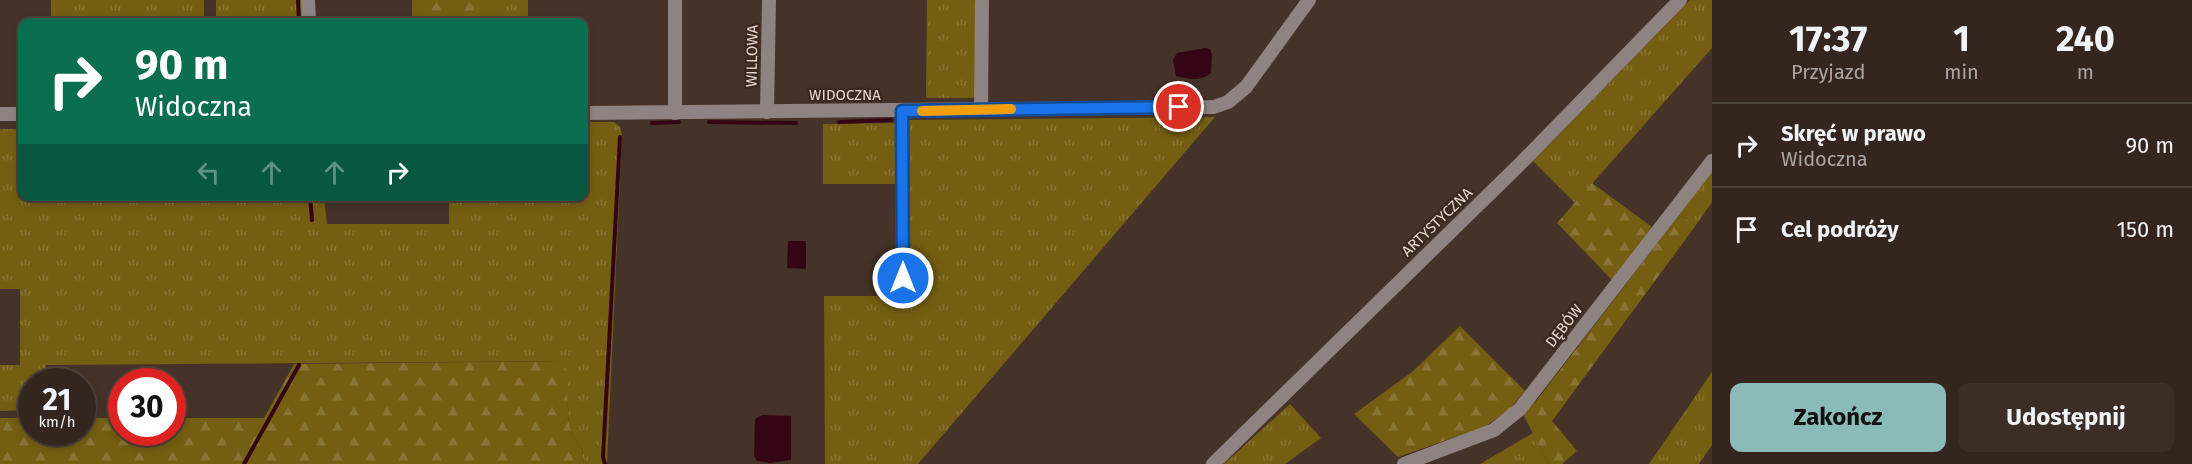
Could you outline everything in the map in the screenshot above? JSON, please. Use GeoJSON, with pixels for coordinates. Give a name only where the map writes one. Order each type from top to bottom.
{"type":"FeatureCollection","features":[{"type":"Feature","properties":{"kind":"street"},"geometry":{"type":"LineString","coordinates":[[308,0],[309,18]]}},
{"type":"Feature","properties":{"kind":"street"},"geometry":{"type":"LineString","coordinates":[[675,0],[675,113]]}},
{"type":"Feature","properties":{"kind":"street","name":"WILLOWA"},"geometry":{"type":"LineString","coordinates":[[767,112],[769,0]]}},
{"type":"Feature","properties":{"kind":"street"},"geometry":{"type":"LineString","coordinates":[[981,110],[982,0]]}},
{"type":"Feature","properties":{"kind":"street","name":"WIDOCZNA"},"geometry":{"type":"LineString","coordinates":[[588,113],[1214,108],[1228,102],[1246,87],[1310,0]]}},
{"type":"Feature","properties":{"kind":"street","name":"ARTYSTYCZNA"},"geometry":{"type":"LineString","coordinates":[[1213,464],[1522,162],[1680,0]]}},
{"type":"Feature","properties":{"kind":"street"},"geometry":{"type":"LineString","coordinates":[[902,111],[903,278]]}},
{"type":"Feature","properties":{"kind":"street"},"geometry":{"type":"LineString","coordinates":[[0,114],[18,114]]}},
{"type":"Feature","properties":{"kind":"street","name":"DĘBÓW"},"geometry":{"type":"LineString","coordinates":[[1404,464],[1494,430],[1520,409],[1712,161]]}},
{"type":"Feature","properties":{"kind":"green space"},"geometry":{"type":"Polygon","coordinates":[[[51,0],[204,0],[204,18],[51,18],[51,0]]]}},
{"type":"Feature","properties":{"kind":"green space"},"geometry":{"type":"Polygon","coordinates":[[[216,0],[304,0],[305,18],[216,18],[216,0]]]}},
{"type":"Feature","properties":{"kind":"green space"},"geometry":{"type":"Polygon","coordinates":[[[412,0],[491,0],[491,18],[412,18],[412,0]]]}},
{"type":"Feature","properties":{"kind":"green space"},"geometry":{"type":"Polygon","coordinates":[[[491,0],[528,0],[528,18],[491,18],[491,0]]]}},
{"type":"Feature","properties":{"kind":"green space"},"geometry":{"type":"Polygon","coordinates":[[[927,0],[977,0],[975,98],[926,98],[927,0]]]}},
{"type":"Feature","properties":{"kind":"green space"},"geometry":{"type":"Polygon","coordinates":[[[1690,0],[1712,0],[1712,48],[1575,203],[1533,161],[1690,0]]]}},
{"type":"Feature","properties":{"kind":"green space"},"geometry":{"type":"Polygon","coordinates":[[[1215,117],[918,464],[825,464],[824,296],[908,296],[908,120],[1215,117]]]}},
{"type":"Feature","properties":{"kind":"green space"},"geometry":{"type":"Polygon","coordinates":[[[588,122],[614,122],[620,127],[622,134],[607,464],[584,464],[582,449],[573,437],[569,424],[564,361],[46,365],[46,368],[18,368],[18,410],[0,411],[0,365],[20,365],[20,289],[0,289],[0,129],[18,129],[18,201],[324,201],[327,224],[449,224],[449,201],[588,201],[588,122]]]}},
{"type":"Feature","properties":{"kind":"green space"},"geometry":{"type":"Polygon","coordinates":[[[896,123],[896,184],[823,184],[823,124],[896,123]]]}},
{"type":"Feature","properties":{"kind":"green space"},"geometry":{"type":"Polygon","coordinates":[[[1712,171],[1712,202],[1696,225],[1679,215],[1712,171]]]}},
{"type":"Feature","properties":{"kind":"green space"},"geometry":{"type":"Polygon","coordinates":[[[1592,183],[1652,227],[1612,280],[1557,223],[1592,183]]]}},
{"type":"Feature","properties":{"kind":"green space"},"geometry":{"type":"Polygon","coordinates":[[[1679,215],[1696,225],[1552,421],[1577,451],[1562,464],[1549,464],[1523,414],[1537,400],[1679,215]]]}},
{"type":"Feature","properties":{"kind":"green space"},"geometry":{"type":"Polygon","coordinates":[[[1460,326],[1525,391],[1508,411],[1484,427],[1398,457],[1354,414],[1412,372],[1460,326]]]}},
{"type":"Feature","properties":{"kind":"green space"},"geometry":{"type":"Polygon","coordinates":[[[565,361],[569,424],[573,437],[582,449],[584,464],[0,464],[0,418],[18,418],[18,446],[96,446],[96,418],[108,418],[108,446],[186,446],[186,418],[264,418],[294,364],[565,361]]]}},
{"type":"Feature","properties":{"kind":"green space"},"geometry":{"type":"Polygon","coordinates":[[[1712,372],[1712,445],[1699,464],[1649,464],[1712,372]]]}},
{"type":"Feature","properties":{"kind":"green space"},"geometry":{"type":"Polygon","coordinates":[[[1290,404],[1321,438],[1285,464],[1224,464],[1290,404]]]}},
{"type":"Feature","properties":{"kind":"green space"},"geometry":{"type":"Polygon","coordinates":[[[1533,433],[1549,464],[1480,464],[1533,433]]]}},
{"type":"Feature","properties":{"kind":"shaded area"},"geometry":{"type":"Polygon","coordinates":[[[1210,49],[1212,55],[1211,73],[1198,79],[1176,76],[1173,60],[1177,53],[1210,49]]]}},
{"type":"Feature","properties":{"kind":"shaded area"},"geometry":{"type":"Polygon","coordinates":[[[788,241],[806,241],[806,269],[787,268],[788,241]]]}},
{"type":"Feature","properties":{"kind":"shaded area"},"geometry":{"type":"Polygon","coordinates":[[[762,415],[791,416],[791,460],[770,463],[757,461],[754,456],[755,419],[762,415]]]}},
{"type":"Feature","properties":{"kind":"waterway"},"geometry":{"type":"LineString","coordinates":[[298,0],[299,18]]}},
{"type":"Feature","properties":{"kind":"waterway"},"geometry":{"type":"LineString","coordinates":[[839,122],[891,120]]}},
{"type":"Feature","properties":{"kind":"waterway"},"geometry":{"type":"LineString","coordinates":[[652,123],[679,122]]}},
{"type":"Feature","properties":{"kind":"waterway"},"geometry":{"type":"LineString","coordinates":[[709,122],[796,123]]}},
{"type":"Feature","properties":{"kind":"waterway"},"geometry":{"type":"LineString","coordinates":[[605,464],[603,457],[620,137]]}},
{"type":"Feature","properties":{"kind":"waterway"},"geometry":{"type":"LineString","coordinates":[[310,201],[312,220]]}},
{"type":"Feature","properties":{"kind":"waterway"},"geometry":{"type":"LineString","coordinates":[[244,464],[299,365]]}},
{"type":"Feature","properties":{"kind":"slow traffic"},"geometry":{"type":"LineString","coordinates":[[922,111],[1011,109]]}},
{"type":"Feature","properties":{"kind":"route"},"geometry":{"type":"LineString","coordinates":[[903,278],[902,111],[1179,107]]}}]}
